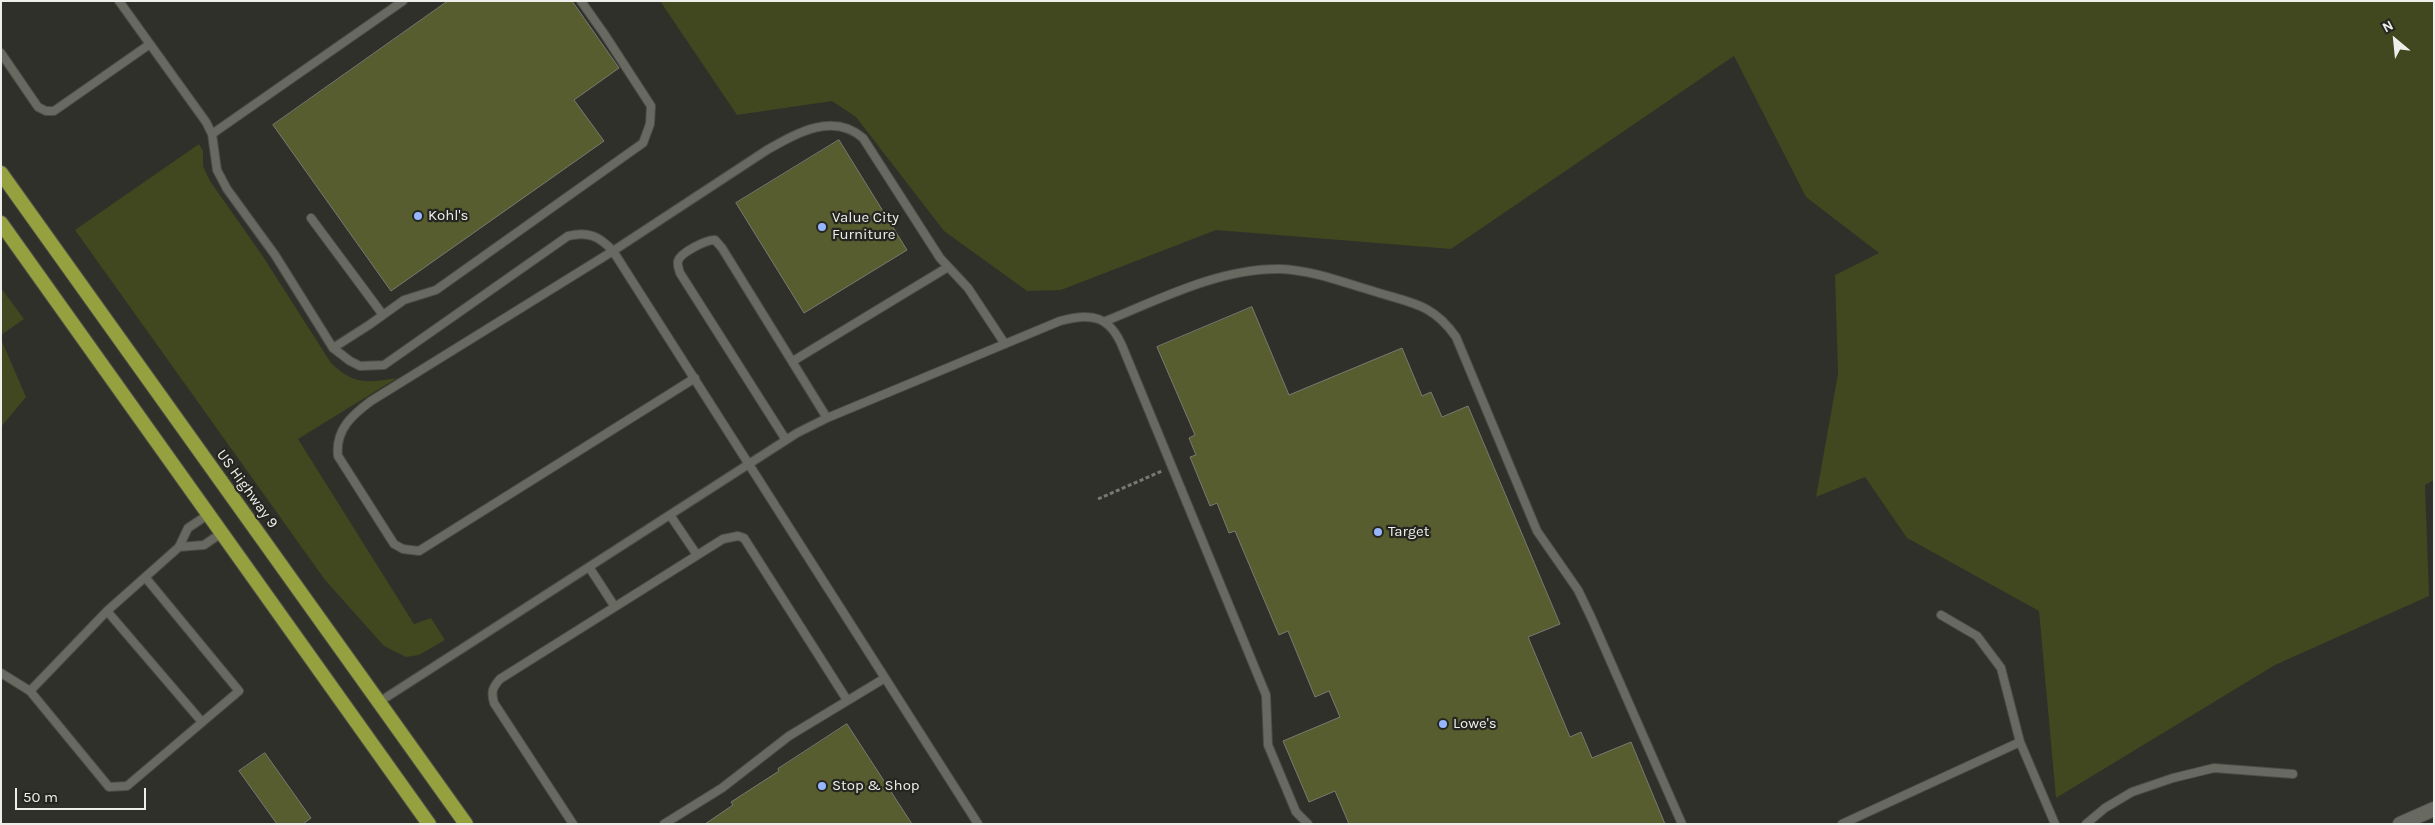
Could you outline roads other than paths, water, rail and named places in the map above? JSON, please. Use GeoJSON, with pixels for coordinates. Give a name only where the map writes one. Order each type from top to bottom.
{"type":"FeatureCollection","features":[{"type":"Feature","properties":{"kind":"highway","name":"US Highway 9"},"geometry":{"type":"LineString","coordinates":[[1,173],[466,824]]}},
{"type":"Feature","properties":{"kind":"highway"},"geometry":{"type":"LineString","coordinates":[[1,223],[223,532],[429,824]]}},
{"type":"Feature","properties":{"kind":"street"},"geometry":{"type":"LineString","coordinates":[[2400,824],[2434,809]]}},
{"type":"Feature","properties":{"kind":"lane"},"geometry":{"type":"LineString","coordinates":[[119,1],[206,122],[212,134],[217,170],[227,189],[275,256],[334,348],[350,362],[360,366],[384,365],[568,236],[586,233],[604,241],[613,251],[750,464],[978,824]]}},
{"type":"Feature","properties":{"kind":"lane"},"geometry":{"type":"LineString","coordinates":[[212,134],[403,1]]}},
{"type":"Feature","properties":{"kind":"lane"},"geometry":{"type":"LineString","coordinates":[[334,348],[404,300],[436,290],[643,143],[650,124],[651,106],[581,1]]}},
{"type":"Feature","properties":{"kind":"lane"},"geometry":{"type":"LineString","coordinates":[[1,53],[38,107],[46,111],[54,111],[150,44]]}},
{"type":"Feature","properties":{"kind":"lane"},"geometry":{"type":"LineString","coordinates":[[694,378],[432,545],[419,551],[412,552],[394,544],[338,456],[337,446],[340,434],[347,422],[371,401],[613,251],[780,142],[794,134],[815,127],[830,125],[854,130],[863,138],[948,267],[968,288],[1006,344]]}},
{"type":"Feature","properties":{"kind":"lane"},"geometry":{"type":"LineString","coordinates":[[311,218],[383,315]]}},
{"type":"Feature","properties":{"kind":"lane"},"geometry":{"type":"LineString","coordinates":[[786,440],[680,273],[678,261],[680,256],[708,240],[715,240],[722,248],[827,418]]}},
{"type":"Feature","properties":{"kind":"lane"},"geometry":{"type":"LineString","coordinates":[[793,361],[948,267]]}},
{"type":"Feature","properties":{"kind":"lane"},"geometry":{"type":"LineString","coordinates":[[1106,321],[1232,274],[1280,269],[1307,272],[1408,302],[1428,309],[1439,316],[1456,337],[1537,531],[1578,590],[1591,617],[1682,824]]}},
{"type":"Feature","properties":{"kind":"lane"},"geometry":{"type":"LineString","coordinates":[[379,702],[786,440],[827,418],[1069,319],[1097,317],[1106,321],[1114,328],[1174,471],[1268,700],[1267,738],[1271,753],[1296,812],[1308,824]]}},
{"type":"Feature","properties":{"kind":"lane"},"geometry":{"type":"LineString","coordinates":[[30,691],[107,611],[179,547],[188,528],[210,514]]}},
{"type":"Feature","properties":{"kind":"lane"},"geometry":{"type":"LineString","coordinates":[[670,515],[698,555]]}},
{"type":"Feature","properties":{"kind":"lane"},"geometry":{"type":"LineString","coordinates":[[179,547],[204,545],[223,532]]}},
{"type":"Feature","properties":{"kind":"lane"},"geometry":{"type":"LineString","coordinates":[[572,824],[494,703],[493,687],[500,679],[722,539],[738,536],[744,538],[847,700]]}},
{"type":"Feature","properties":{"kind":"lane"},"geometry":{"type":"LineString","coordinates":[[589,567],[615,607]]}},
{"type":"Feature","properties":{"kind":"lane"},"geometry":{"type":"LineString","coordinates":[[1,673],[30,691],[109,787],[128,786],[239,691],[146,577]]}},
{"type":"Feature","properties":{"kind":"lane"},"geometry":{"type":"LineString","coordinates":[[107,611],[202,722]]}},
{"type":"Feature","properties":{"kind":"lane"},"geometry":{"type":"LineString","coordinates":[[1941,614],[1978,636],[2001,668],[2020,742],[2055,824]]}},
{"type":"Feature","properties":{"kind":"lane"},"geometry":{"type":"LineString","coordinates":[[664,824],[722,788],[788,736],[885,678]]}},
{"type":"Feature","properties":{"kind":"lane"},"geometry":{"type":"LineString","coordinates":[[1842,824],[2020,742]]}},
{"type":"Feature","properties":{"kind":"lane"},"geometry":{"type":"LineString","coordinates":[[2086,824],[2105,808],[2132,792],[2173,778],[2214,768],[2293,774]]}},
{"type":"Feature","properties":{"kind":"place","name":"Kohl's"},"geometry":{"type":"Point","coordinates":[418,216]}},
{"type":"Feature","properties":{"kind":"place","name":"Value City Furniture"},"geometry":{"type":"Point","coordinates":[822,227]}},
{"type":"Feature","properties":{"kind":"place","name":"Target"},"geometry":{"type":"Point","coordinates":[1378,532]}},
{"type":"Feature","properties":{"kind":"place","name":"Lowe's"},"geometry":{"type":"Point","coordinates":[1443,724]}},
{"type":"Feature","properties":{"kind":"place","name":"Stop & Shop"},"geometry":{"type":"Point","coordinates":[822,786]}}]}
